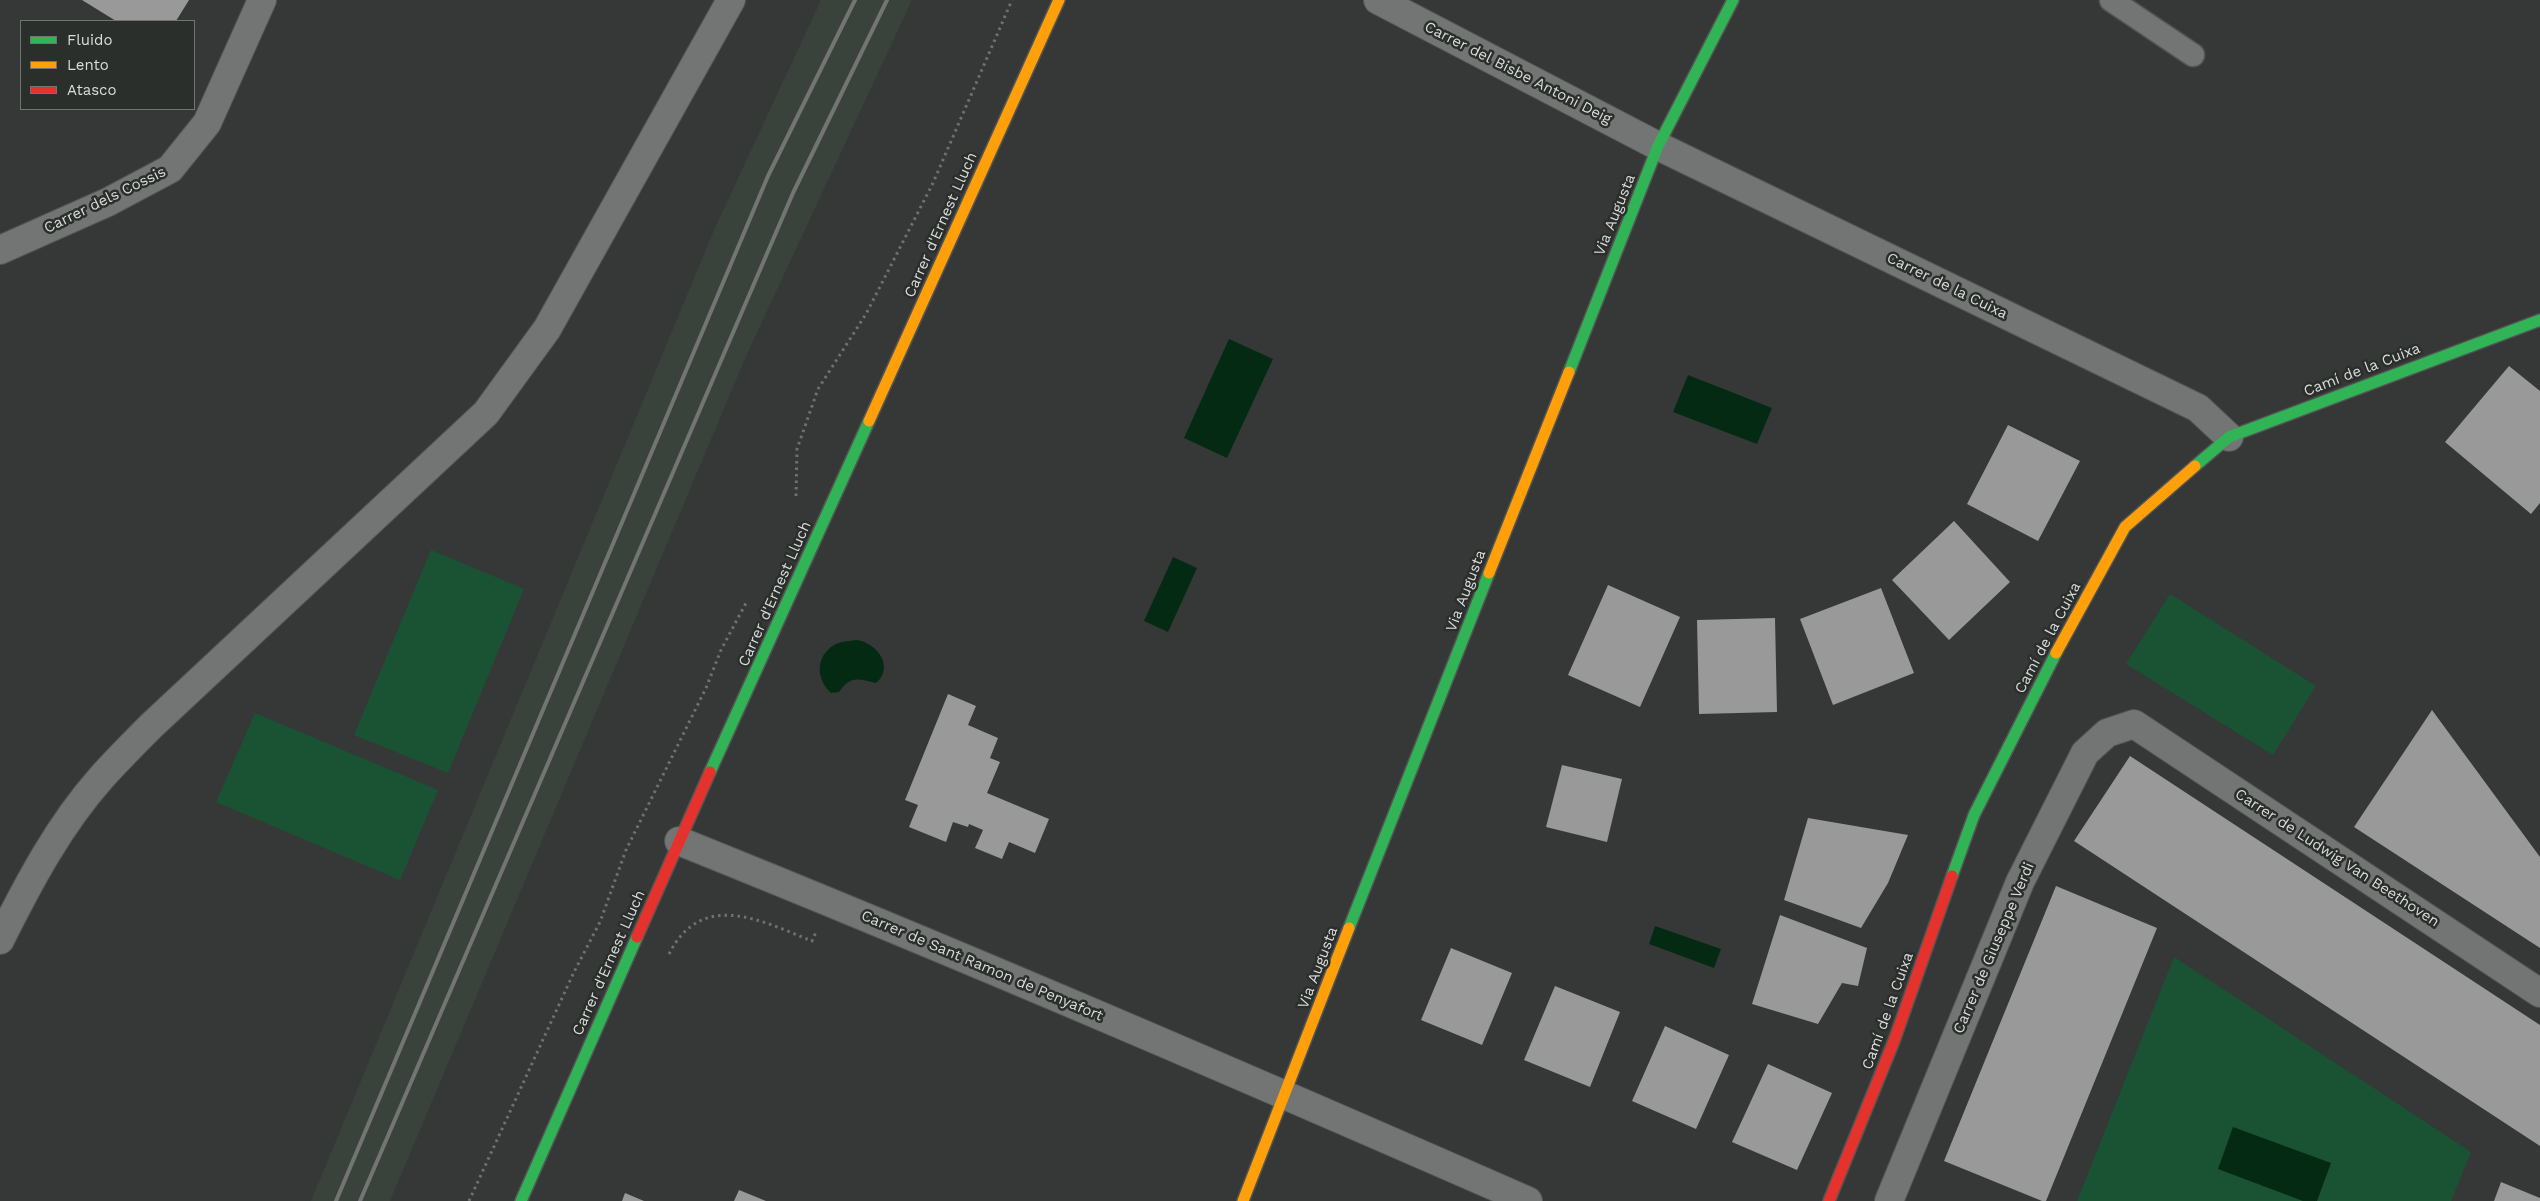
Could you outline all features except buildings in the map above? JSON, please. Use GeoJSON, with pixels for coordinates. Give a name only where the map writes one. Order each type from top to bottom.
{"type":"FeatureCollection","features":[{"type":"Feature","properties":{"kind":"street","name":"Carrer dels Cossis"},"geometry":{"type":"LineString","coordinates":[[0,250],[108,202],[170,169],[206,123],[262,0]]}},
{"type":"Feature","properties":{"kind":"street"},"geometry":{"type":"LineString","coordinates":[[0,940],[22,895],[57,838],[100,780],[151,726],[486,412],[547,329],[731,0]]}},
{"type":"Feature","properties":{"kind":"street","name":"Carrer d'Ernest Lluch"},"geometry":{"type":"LineString","coordinates":[[520,1201],[1059,0]]}},
{"type":"Feature","properties":{"kind":"street","name":"Carrer del Bisbe Antoni Deig"},"geometry":{"type":"LineString","coordinates":[[1378,0],[1658,146]]}},
{"type":"Feature","properties":{"kind":"street","name":"Via Augusta"},"geometry":{"type":"LineString","coordinates":[[1243,1201],[1283,1094],[1658,146],[1733,0]]}},
{"type":"Feature","properties":{"kind":"street","name":"Carrer de la Cuixa"},"geometry":{"type":"LineString","coordinates":[[1658,146],[2198,408],[2229,437]]}},
{"type":"Feature","properties":{"kind":"street","name":"Camí de la Cuixa"},"geometry":{"type":"LineString","coordinates":[[1829,1201],[1894,1041],[1974,815],[2050,664],[2125,527],[2229,437],[2540,320]]}},
{"type":"Feature","properties":{"kind":"street","name":"Carrer de Ludwig Van Beethoven"},"geometry":{"type":"LineString","coordinates":[[2134,724],[2540,992]]}},
{"type":"Feature","properties":{"kind":"street","name":"Carrer de Giuseppe Verdi"},"geometry":{"type":"LineString","coordinates":[[1889,1201],[2020,882],[2084,753],[2107,733],[2134,724]]}},
{"type":"Feature","properties":{"kind":"street","name":"Carrer de Sant Ramon de Penyafort"},"geometry":{"type":"LineString","coordinates":[[680,841],[828,901],[1283,1094],[1528,1201]]}},
{"type":"Feature","properties":{"kind":"lane"},"geometry":{"type":"LineString","coordinates":[[2111,0],[2193,55]]}},
{"type":"Feature","properties":{"kind":"path"},"geometry":{"type":"LineString","coordinates":[[793,503],[796,495],[797,449],[818,389],[866,314],[933,183],[1012,0]]}},
{"type":"Feature","properties":{"kind":"path"},"geometry":{"type":"LineString","coordinates":[[469,1201],[574,972],[600,922],[630,842],[706,688],[721,650],[751,594]]}},
{"type":"Feature","properties":{"kind":"path"},"geometry":{"type":"LineString","coordinates":[[668,957],[682,934],[697,922],[716,916],[753,918],[812,942],[828,901]]}},
{"type":"Feature","properties":{"kind":"shaded area"},"geometry":{"type":"Polygon","coordinates":[[[821,0],[912,0],[747,354],[390,1201],[311,1201],[714,230],[821,0]]]}},
{"type":"Feature","properties":{"kind":"shaded area"},"geometry":{"type":"Polygon","coordinates":[[[1229,339],[1273,359],[1227,458],[1184,438],[1229,339]]]}},
{"type":"Feature","properties":{"kind":"shaded area"},"geometry":{"type":"Polygon","coordinates":[[[1688,375],[1772,408],[1757,444],[1673,412],[1688,375]]]}},
{"type":"Feature","properties":{"kind":"shaded area"},"geometry":{"type":"Polygon","coordinates":[[[431,550],[524,589],[448,773],[354,735],[431,550]]]}},
{"type":"Feature","properties":{"kind":"shaded area"},"geometry":{"type":"Polygon","coordinates":[[[1173,557],[1197,568],[1168,632],[1144,621],[1173,557]]]}},
{"type":"Feature","properties":{"kind":"shaded area"},"geometry":{"type":"Polygon","coordinates":[[[2170,594],[2316,686],[2273,755],[2126,664],[2170,594]]]}},
{"type":"Feature","properties":{"kind":"shaded area"},"geometry":{"type":"Polygon","coordinates":[[[857,640],[871,646],[881,657],[884,663],[884,670],[881,677],[876,683],[860,680],[851,681],[839,692],[831,693],[820,675],[823,656],[836,644],[857,640]]]}},
{"type":"Feature","properties":{"kind":"shaded area"},"geometry":{"type":"Polygon","coordinates":[[[255,713],[438,790],[400,880],[216,802],[255,713]]]}},
{"type":"Feature","properties":{"kind":"shaded area"},"geometry":{"type":"Polygon","coordinates":[[[1655,926],[1721,949],[1714,968],[1649,944],[1655,926]]]}},
{"type":"Feature","properties":{"kind":"shaded area"},"geometry":{"type":"Polygon","coordinates":[[[2174,957],[2471,1152],[2451,1201],[2077,1201],[2174,957]]]}},
{"type":"Feature","properties":{"kind":"shaded area"},"geometry":{"type":"Polygon","coordinates":[[[2233,1127],[2331,1163],[2317,1201],[2303,1201],[2218,1169],[2233,1127]]]}},
{"type":"Feature","properties":{"kind":"railway"},"geometry":{"type":"LineString","coordinates":[[336,1201],[768,176],[855,0]]}},
{"type":"Feature","properties":{"kind":"railway"},"geometry":{"type":"LineString","coordinates":[[360,1201],[793,193],[887,0]]}},
{"type":"Feature","properties":{"kind":"traffic: fast"},"geometry":{"type":"LineString","coordinates":[[1569,372],[1658,146],[1733,0]]}},
{"type":"Feature","properties":{"kind":"traffic: fast"},"geometry":{"type":"LineString","coordinates":[[2195,466],[2229,437],[2540,320]]}},
{"type":"Feature","properties":{"kind":"traffic: fast"},"geometry":{"type":"LineString","coordinates":[[710,772],[869,421]]}},
{"type":"Feature","properties":{"kind":"traffic: fast"},"geometry":{"type":"LineString","coordinates":[[1349,928],[1489,573]]}},
{"type":"Feature","properties":{"kind":"traffic: fast"},"geometry":{"type":"LineString","coordinates":[[1952,876],[1974,815],[2056,653]]}},
{"type":"Feature","properties":{"kind":"traffic: fast"},"geometry":{"type":"LineString","coordinates":[[521,1201],[637,937]]}},
{"type":"Feature","properties":{"kind":"traffic: slow"},"geometry":{"type":"LineString","coordinates":[[869,421],[1059,0]]}},
{"type":"Feature","properties":{"kind":"traffic: slow"},"geometry":{"type":"LineString","coordinates":[[1489,573],[1569,372]]}},
{"type":"Feature","properties":{"kind":"traffic: slow"},"geometry":{"type":"LineString","coordinates":[[2056,653],[2125,527],[2195,466]]}},
{"type":"Feature","properties":{"kind":"traffic: slow"},"geometry":{"type":"LineString","coordinates":[[1243,1201],[1349,928]]}},
{"type":"Feature","properties":{"kind":"traffic: jam"},"geometry":{"type":"LineString","coordinates":[[637,937],[710,772]]}},
{"type":"Feature","properties":{"kind":"traffic: jam"},"geometry":{"type":"LineString","coordinates":[[1829,1201],[1894,1041],[1952,876]]}}]}
